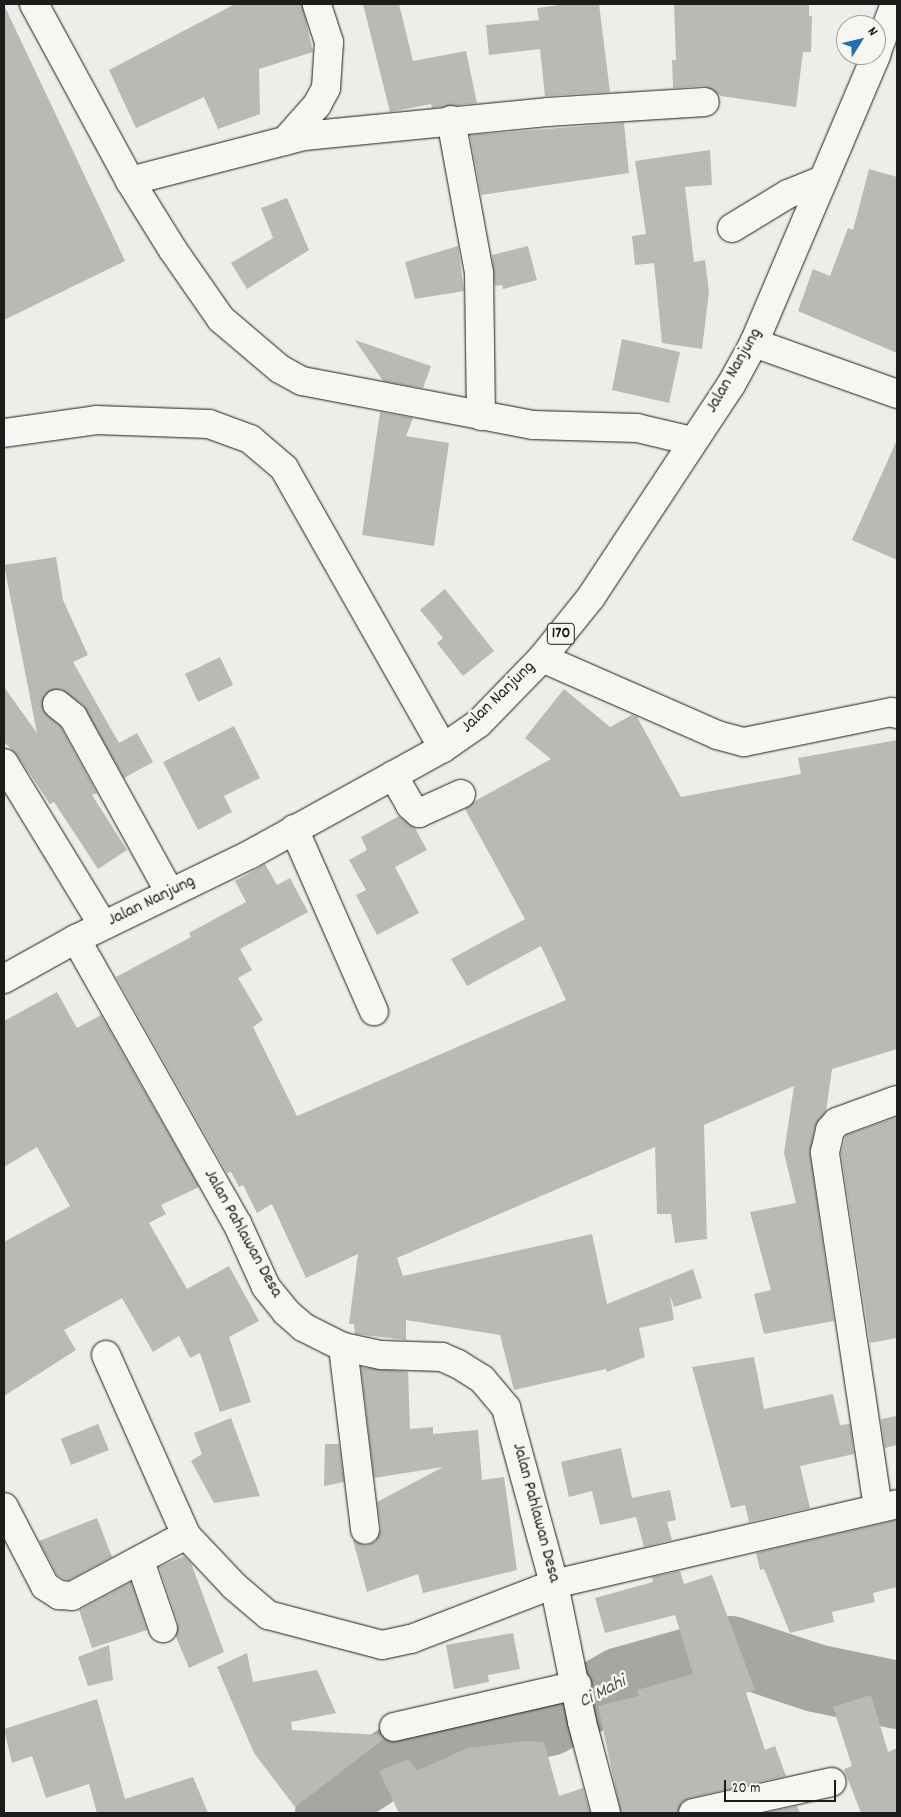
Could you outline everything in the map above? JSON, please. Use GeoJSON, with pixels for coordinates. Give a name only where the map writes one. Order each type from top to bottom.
{"type":"FeatureCollection","features":[{"type":"Feature","properties":{"kind":"street"},"geometry":{"type":"LineString","coordinates":[[34,4],[130,181],[221,319],[280,369],[302,381],[481,416],[533,425],[637,428],[692,441]]}},
{"type":"Feature","properties":{"kind":"street"},"geometry":{"type":"LineString","coordinates":[[285,141],[317,105],[326,88],[329,42],[317,4]]}},
{"type":"Feature","properties":{"kind":"street","name":"Jalan Nanjung"},"geometry":{"type":"LineString","coordinates":[[886,38],[895,4]]}},
{"type":"Feature","properties":{"kind":"street","name":"Jalan Nanjung"},"geometry":{"type":"LineString","coordinates":[[4,978],[103,925],[294,829],[443,748],[479,723],[542,658],[591,597],[692,441],[731,385],[754,344],[823,180],[876,65]]}},
{"type":"Feature","properties":{"kind":"street"},"geometry":{"type":"LineString","coordinates":[[130,181],[304,136],[451,120],[705,102]]}},
{"type":"Feature","properties":{"kind":"street"},"geometry":{"type":"LineString","coordinates":[[451,120],[478,273],[481,416]]}},
{"type":"Feature","properties":{"kind":"street"},"geometry":{"type":"LineString","coordinates":[[732,228],[788,194],[823,180]]}},
{"type":"Feature","properties":{"kind":"street"},"geometry":{"type":"LineString","coordinates":[[754,344],[897,394]]}},
{"type":"Feature","properties":{"kind":"street"},"geometry":{"type":"LineString","coordinates":[[4,433],[96,420],[209,424],[250,439],[284,468],[443,748]]}},
{"type":"Feature","properties":{"kind":"street"},"geometry":{"type":"LineString","coordinates":[[542,658],[717,734],[744,742],[890,712],[897,714]]}},
{"type":"Feature","properties":{"kind":"street"},"geometry":{"type":"LineString","coordinates":[[57,704],[73,717],[170,893]]}},
{"type":"Feature","properties":{"kind":"street"},"geometry":{"type":"LineString","coordinates":[[4,763],[103,925]]}},
{"type":"Feature","properties":{"kind":"street"},"geometry":{"type":"LineString","coordinates":[[393,775],[410,806],[420,813],[461,794]]}},
{"type":"Feature","properties":{"kind":"street"},"geometry":{"type":"LineString","coordinates":[[294,829],[374,1011]]}},
{"type":"Feature","properties":{"kind":"street","name":"Jalan Pahlawan Desa"},"geometry":{"type":"LineString","coordinates":[[76,939],[237,1223],[266,1287],[303,1327],[344,1347],[381,1355],[442,1357],[482,1379],[495,1392],[511,1424],[554,1584],[579,1702],[606,1813]]}},
{"type":"Feature","properties":{"kind":"street"},"geometry":{"type":"LineString","coordinates":[[106,1355],[186,1535],[234,1586],[268,1615],[382,1646],[411,1640],[554,1584],[888,1506],[825,1152],[830,1130],[837,1122],[897,1100]]}},
{"type":"Feature","properties":{"kind":"street"},"geometry":{"type":"LineString","coordinates":[[344,1347],[365,1530]]}},
{"type":"Feature","properties":{"kind":"street"},"geometry":{"type":"LineString","coordinates":[[4,1507],[45,1586],[59,1595],[72,1596],[186,1535]]}},
{"type":"Feature","properties":{"kind":"street"},"geometry":{"type":"LineString","coordinates":[[140,1561],[163,1628]]}},
{"type":"Feature","properties":{"kind":"street"},"geometry":{"type":"LineString","coordinates":[[394,1727],[579,1702]]}},
{"type":"Feature","properties":{"kind":"street"},"geometry":{"type":"LineString","coordinates":[[693,1813],[832,1782]]}},
{"type":"Feature","properties":{"kind":"building"},"geometry":{"type":"Polygon","coordinates":[[[235,4],[302,4],[313,52],[259,69],[260,114],[218,129],[204,97],[136,128],[109,70],[235,4]]]}},
{"type":"Feature","properties":{"kind":"building"},"geometry":{"type":"Polygon","coordinates":[[[363,4],[399,4],[413,61],[466,51],[477,103],[432,108],[431,104],[390,112],[363,4]]]}},
{"type":"Feature","properties":{"kind":"building"},"geometry":{"type":"Polygon","coordinates":[[[567,4],[599,4],[610,92],[545,96],[540,49],[489,55],[486,25],[539,20],[537,8],[567,4]]]}},
{"type":"Feature","properties":{"kind":"building"},"geometry":{"type":"Polygon","coordinates":[[[674,4],[809,4],[809,16],[812,16],[811,52],[803,52],[796,107],[721,96],[704,86],[673,88],[672,60],[676,60],[674,4]]]}},
{"type":"Feature","properties":{"kind":"building"},"geometry":{"type":"Polygon","coordinates":[[[4,5],[125,261],[4,320],[4,5]]]}},
{"type":"Feature","properties":{"kind":"building"},"geometry":{"type":"Polygon","coordinates":[[[624,123],[629,173],[481,195],[470,135],[624,123]]]}},
{"type":"Feature","properties":{"kind":"building"},"geometry":{"type":"Polygon","coordinates":[[[710,150],[712,185],[685,187],[694,262],[705,260],[709,292],[702,349],[662,343],[654,263],[635,265],[632,236],[646,234],[635,161],[710,150]]]}},
{"type":"Feature","properties":{"kind":"building"},"geometry":{"type":"Polygon","coordinates":[[[869,169],[897,177],[897,353],[798,311],[813,269],[830,276],[848,228],[853,230],[869,169]]]}},
{"type":"Feature","properties":{"kind":"building"},"geometry":{"type":"Polygon","coordinates":[[[287,198],[309,250],[247,289],[231,263],[273,238],[261,208],[287,198]]]}},
{"type":"Feature","properties":{"kind":"building"},"geometry":{"type":"Polygon","coordinates":[[[458,246],[464,291],[415,299],[405,262],[458,246]]]}},
{"type":"Feature","properties":{"kind":"building"},"geometry":{"type":"Polygon","coordinates":[[[528,246],[537,280],[503,289],[502,285],[495,286],[492,255],[528,246]]]}},
{"type":"Feature","properties":{"kind":"building"},"geometry":{"type":"Polygon","coordinates":[[[622,339],[680,352],[669,403],[612,390],[622,339]]]}},
{"type":"Feature","properties":{"kind":"building"},"geometry":{"type":"Polygon","coordinates":[[[355,340],[431,366],[423,388],[383,381],[355,340]]]}},
{"type":"Feature","properties":{"kind":"building"},"geometry":{"type":"Polygon","coordinates":[[[380,412],[413,418],[406,436],[449,443],[434,546],[362,535],[380,412]]]}},
{"type":"Feature","properties":{"kind":"building"},"geometry":{"type":"Polygon","coordinates":[[[897,440],[897,560],[852,540],[897,440]]]}},
{"type":"Feature","properties":{"kind":"building"},"geometry":{"type":"Polygon","coordinates":[[[56,557],[63,600],[88,655],[73,662],[119,743],[137,733],[153,762],[124,778],[83,705],[60,689],[45,695],[43,710],[61,727],[97,793],[92,795],[127,850],[98,869],[54,802],[50,804],[17,755],[4,742],[4,687],[37,733],[4,565],[56,557]]]}},
{"type":"Feature","properties":{"kind":"building"},"geometry":{"type":"Polygon","coordinates":[[[445,589],[494,651],[463,676],[437,643],[443,638],[420,610],[445,589]]]}},
{"type":"Feature","properties":{"kind":"building"},"geometry":{"type":"Polygon","coordinates":[[[220,657],[233,685],[198,702],[185,674],[220,657]]]}},
{"type":"Feature","properties":{"kind":"building"},"geometry":{"type":"Polygon","coordinates":[[[564,689],[610,727],[632,715],[637,717],[681,797],[801,774],[798,758],[897,740],[897,1049],[832,1069],[826,1111],[815,1127],[810,1154],[834,1321],[764,1334],[754,1294],[771,1290],[750,1212],[796,1203],[784,1153],[794,1086],[704,1125],[707,1239],[675,1243],[671,1214],[657,1214],[655,1147],[397,1258],[403,1276],[592,1234],[607,1304],[693,1269],[702,1298],[674,1307],[670,1295],[674,1320],[639,1328],[645,1357],[607,1372],[606,1369],[514,1390],[500,1335],[406,1320],[406,1340],[355,1334],[354,1324],[349,1324],[358,1254],[306,1278],[272,1204],[257,1213],[243,1185],[239,1187],[231,1172],[227,1173],[116,977],[191,937],[189,933],[246,902],[235,881],[265,864],[277,885],[290,878],[308,912],[240,949],[252,970],[238,978],[263,1020],[253,1027],[297,1116],[566,1000],[541,946],[467,986],[451,959],[525,919],[465,809],[475,801],[551,759],[525,738],[564,689]]]}},
{"type":"Feature","properties":{"kind":"building"},"geometry":{"type":"Polygon","coordinates":[[[234,726],[260,778],[224,796],[232,812],[198,830],[163,762],[234,726]]]}},
{"type":"Feature","properties":{"kind":"building"},"geometry":{"type":"Polygon","coordinates":[[[399,816],[415,828],[427,850],[395,867],[419,913],[377,935],[356,895],[366,890],[349,860],[367,850],[361,837],[399,816]]]}},
{"type":"Feature","properties":{"kind":"building"},"geometry":{"type":"Polygon","coordinates":[[[57,992],[77,1028],[101,1015],[199,1187],[161,1205],[166,1214],[149,1223],[187,1289],[229,1266],[259,1321],[229,1337],[251,1402],[220,1412],[200,1353],[190,1358],[179,1336],[153,1352],[122,1298],[64,1330],[76,1350],[4,1396],[4,1242],[70,1206],[37,1147],[4,1167],[4,1021],[57,992]]]}},
{"type":"Feature","properties":{"kind":"building"},"geometry":{"type":"Polygon","coordinates":[[[897,1117],[897,1338],[870,1343],[841,1153],[846,1135],[897,1117]]]}},
{"type":"Feature","properties":{"kind":"building"},"geometry":{"type":"Polygon","coordinates":[[[754,1357],[764,1409],[833,1394],[840,1425],[850,1424],[854,1454],[800,1466],[810,1508],[749,1522],[745,1505],[731,1508],[692,1367],[754,1357]]]}},
{"type":"Feature","properties":{"kind":"building"},"geometry":{"type":"Polygon","coordinates":[[[361,1367],[408,1372],[410,1429],[433,1427],[433,1434],[478,1430],[482,1480],[504,1477],[517,1570],[423,1593],[418,1574],[367,1592],[353,1540],[366,1546],[375,1542],[381,1529],[377,1502],[443,1467],[374,1478],[361,1367]]]}},
{"type":"Feature","properties":{"kind":"building"},"geometry":{"type":"Polygon","coordinates":[[[897,1416],[897,1445],[885,1448],[881,1419],[897,1416]]]}},
{"type":"Feature","properties":{"kind":"building"},"geometry":{"type":"Polygon","coordinates":[[[231,1418],[260,1496],[214,1503],[191,1461],[202,1454],[194,1433],[231,1418]]]}},
{"type":"Feature","properties":{"kind":"building"},"geometry":{"type":"Polygon","coordinates":[[[98,1424],[109,1450],[71,1465],[61,1439],[98,1424]]]}},
{"type":"Feature","properties":{"kind":"building"},"geometry":{"type":"Polygon","coordinates":[[[325,1444],[339,1444],[344,1482],[324,1486],[325,1444]]]}},
{"type":"Feature","properties":{"kind":"building"},"geometry":{"type":"Polygon","coordinates":[[[621,1448],[632,1498],[670,1490],[676,1520],[667,1522],[672,1540],[644,1547],[636,1517],[600,1525],[592,1491],[569,1497],[561,1462],[621,1448]]]}},
{"type":"Feature","properties":{"kind":"building"},"geometry":{"type":"Polygon","coordinates":[[[97,1518],[112,1557],[69,1580],[57,1575],[39,1541],[97,1518]]]}},
{"type":"Feature","properties":{"kind":"building"},"geometry":{"type":"Polygon","coordinates":[[[897,1520],[897,1587],[873,1593],[875,1602],[832,1612],[834,1622],[790,1633],[764,1569],[760,1570],[756,1553],[897,1520]]]}},
{"type":"Feature","properties":{"kind":"building"},"geometry":{"type":"Polygon","coordinates":[[[184,1556],[191,1563],[224,1652],[189,1668],[176,1637],[178,1623],[159,1567],[184,1556]]]}},
{"type":"Feature","properties":{"kind":"building"},"geometry":{"type":"Polygon","coordinates":[[[680,1571],[684,1584],[712,1575],[755,1690],[746,1693],[765,1750],[775,1746],[786,1776],[690,1798],[682,1802],[678,1813],[621,1813],[598,1706],[639,1696],[637,1690],[693,1674],[675,1615],[605,1633],[595,1598],[653,1582],[652,1577],[680,1571]]]}},
{"type":"Feature","properties":{"kind":"building"},"geometry":{"type":"Polygon","coordinates":[[[131,1582],[147,1630],[92,1648],[79,1610],[131,1582]]]}},
{"type":"Feature","properties":{"kind":"building"},"geometry":{"type":"Polygon","coordinates":[[[513,1633],[520,1669],[488,1675],[489,1682],[454,1689],[446,1645],[513,1633]]]}},
{"type":"Feature","properties":{"kind":"building"},"geometry":{"type":"Polygon","coordinates":[[[109,1645],[113,1680],[88,1686],[78,1657],[109,1645]]]}},
{"type":"Feature","properties":{"kind":"building"},"geometry":{"type":"Polygon","coordinates":[[[247,1653],[253,1682],[317,1670],[336,1713],[291,1722],[292,1730],[381,1735],[384,1739],[295,1807],[254,1753],[217,1667],[247,1653]]]}},
{"type":"Feature","properties":{"kind":"building"},"geometry":{"type":"Polygon","coordinates":[[[871,1695],[888,1752],[897,1748],[897,1813],[861,1813],[844,1769],[852,1766],[833,1707],[871,1695]]]}},
{"type":"Feature","properties":{"kind":"building"},"geometry":{"type":"Polygon","coordinates":[[[97,1699],[125,1799],[193,1777],[208,1813],[97,1813],[89,1784],[46,1798],[32,1756],[12,1763],[4,1729],[97,1699]]]}},
{"type":"Feature","properties":{"kind":"building"},"geometry":{"type":"Polygon","coordinates":[[[525,1741],[544,1742],[559,1796],[583,1788],[590,1813],[399,1813],[379,1771],[409,1759],[417,1771],[467,1748],[525,1741]]]}},
{"type":"Feature","properties":{"kind":"building"},"geometry":{"type":"Polygon","coordinates":[[[797,1806],[800,1813],[764,1813],[797,1806]]]}},
{"type":"Feature","properties":{"kind":"waterway","name":"Ci Mahi"},"geometry":{"type":"LineString","coordinates":[[329,1813],[344,1793],[414,1747],[549,1722],[621,1681],[731,1650],[815,1678],[897,1695]]}}]}
